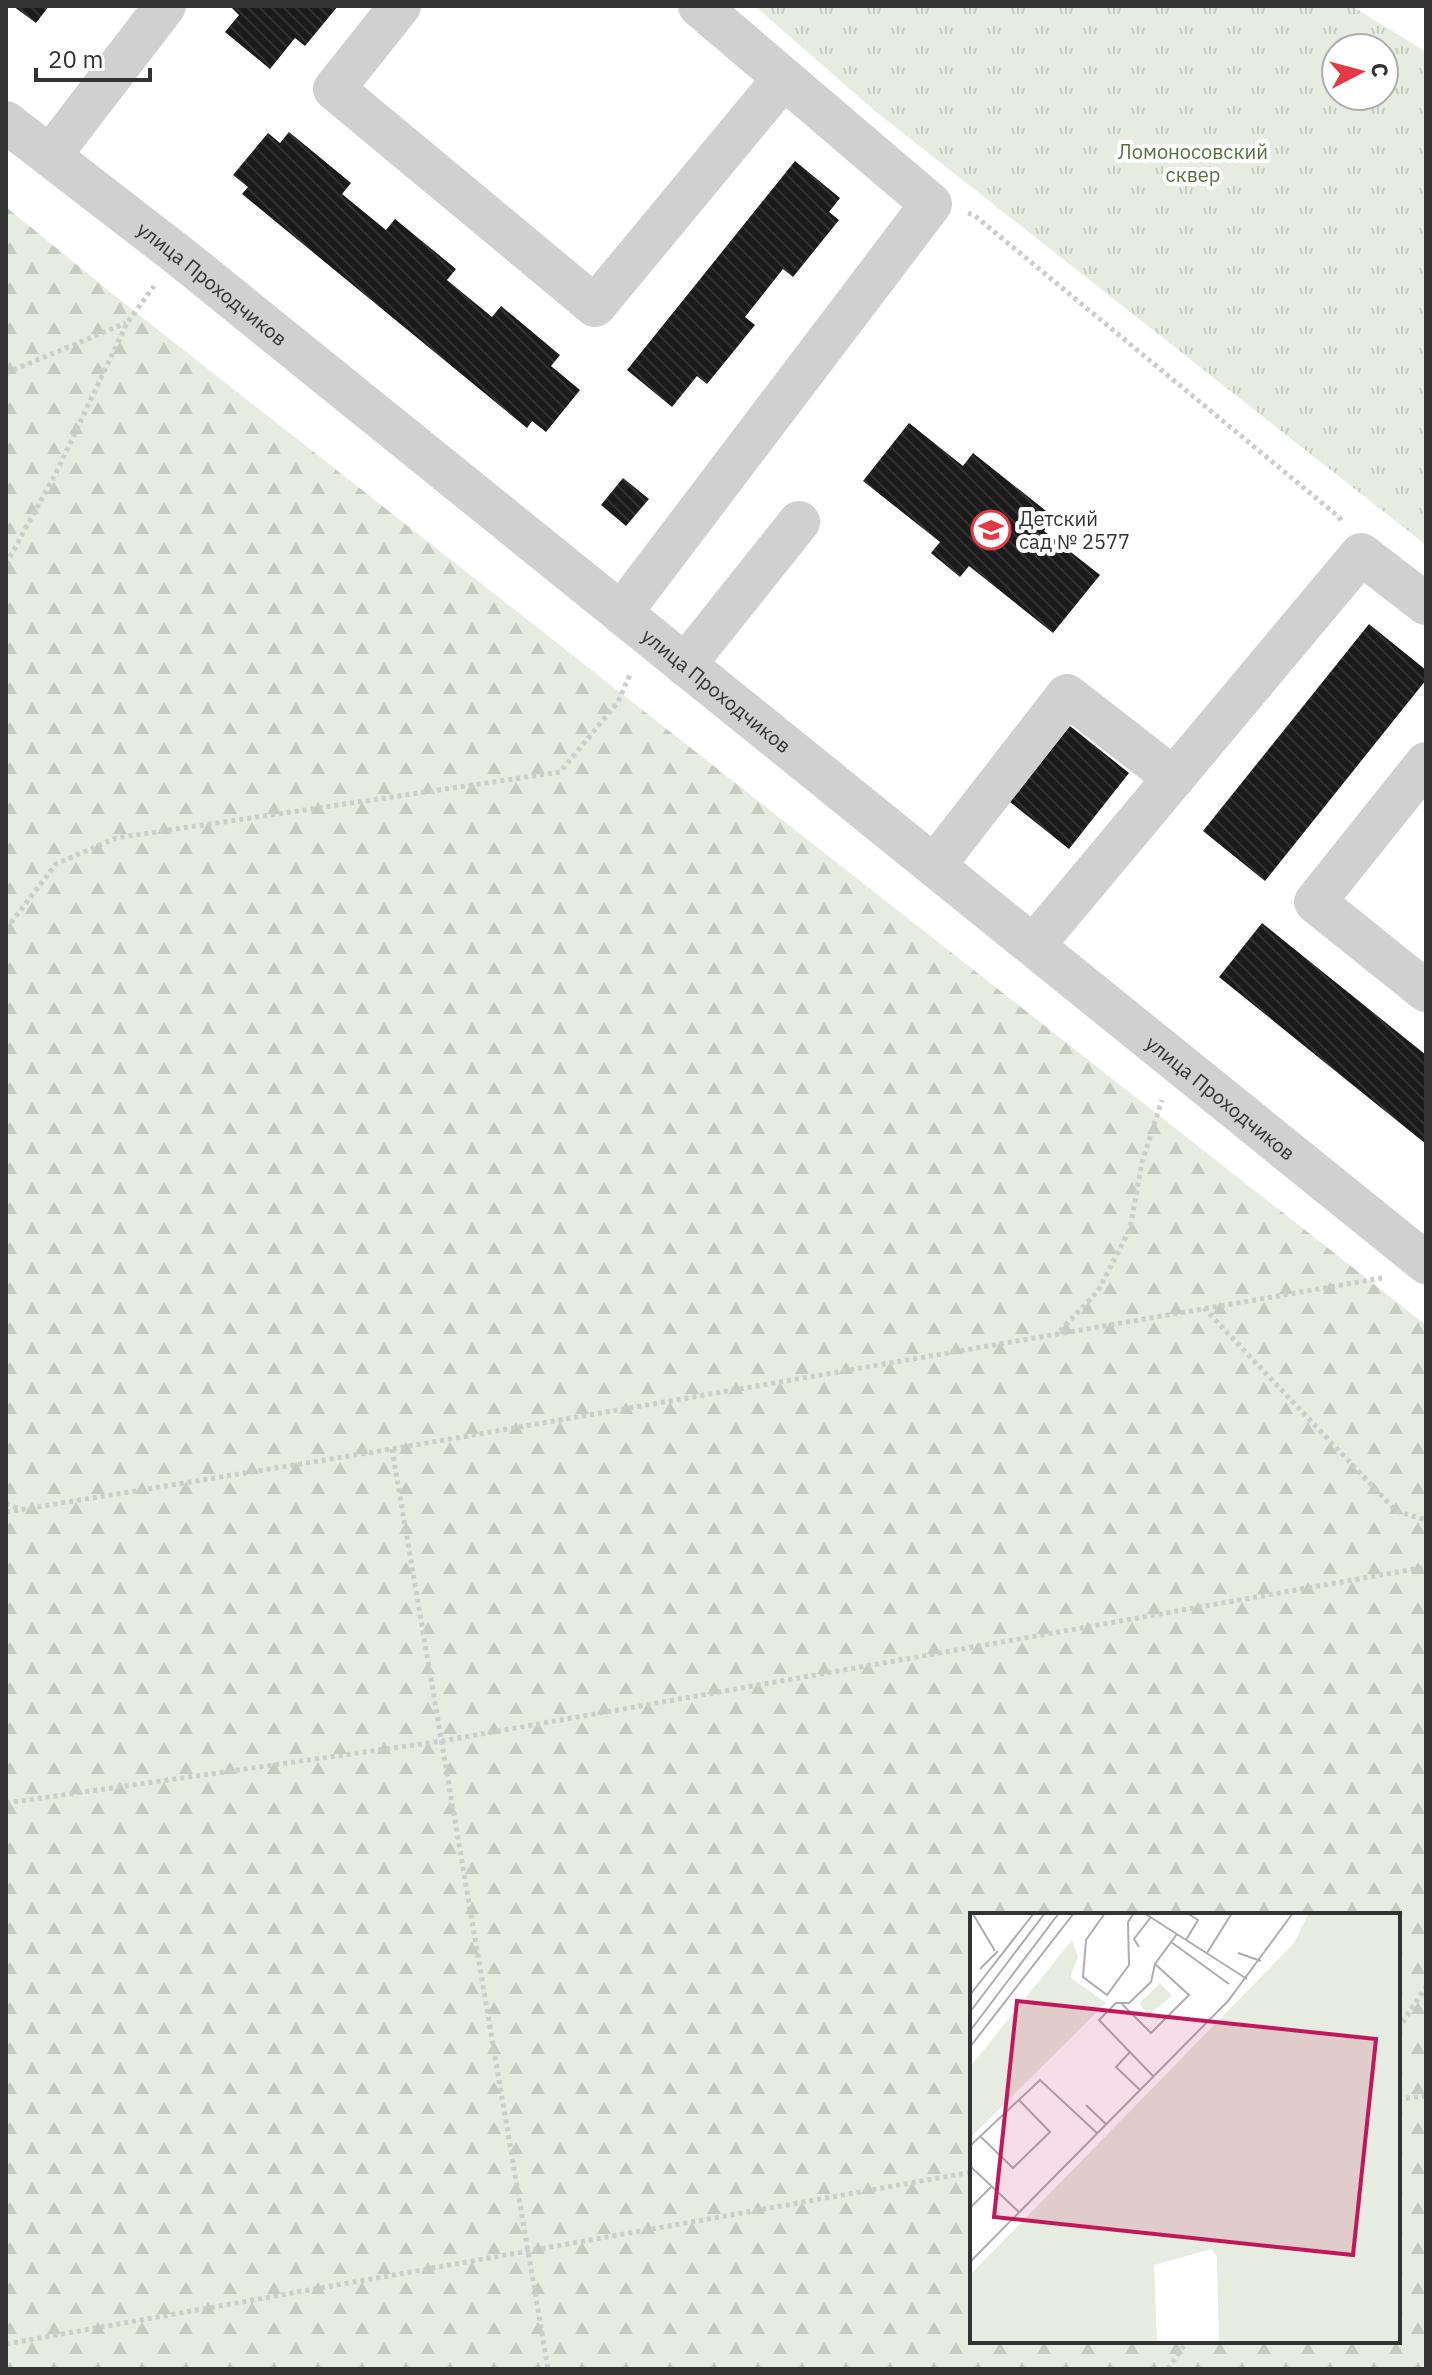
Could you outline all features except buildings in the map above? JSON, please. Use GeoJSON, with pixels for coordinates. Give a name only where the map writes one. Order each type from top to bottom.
{"type":"FeatureCollection","features":[{"type":"Feature","properties":{"kind":"street"},"geometry":{"type":"LineString","coordinates":[[50,156],[165,6]]}},
{"type":"Feature","properties":{"kind":"street"},"geometry":{"type":"LineString","coordinates":[[400,6],[334,89],[595,306],[783,79]]}},
{"type":"Feature","properties":{"kind":"street"},"geometry":{"type":"LineString","coordinates":[[634,624],[931,204],[699,6]]}},
{"type":"Feature","properties":{"kind":"street","name":"улица Проходчиков"},"geometry":{"type":"LineString","coordinates":[[6,122],[177,254],[1034,945],[1174,1061],[1407,1270]]}},
{"type":"Feature","properties":{"kind":"street"},"geometry":{"type":"LineString","coordinates":[[685,665],[799,522]]}},
{"type":"Feature","properties":{"kind":"street"},"geometry":{"type":"LineString","coordinates":[[1034,945],[1361,554],[1426,604]]}},
{"type":"Feature","properties":{"kind":"street"},"geometry":{"type":"LineString","coordinates":[[935,865],[1067,695],[1174,778]]}},
{"type":"Feature","properties":{"kind":"street"},"geometry":{"type":"LineString","coordinates":[[1426,763],[1315,902],[1426,991]]}},
{"type":"Feature","properties":{"kind":"path"},"geometry":{"type":"LineString","coordinates":[[931,204],[974,215],[1339,517],[1361,554]]}},
{"type":"Feature","properties":{"kind":"path"},"geometry":{"type":"LineString","coordinates":[[6,373],[127,323],[56,473],[6,564]]}},
{"type":"Feature","properties":{"kind":"path"},"geometry":{"type":"LineString","coordinates":[[6,929],[56,864],[116,838],[560,772],[618,702],[634,624]]}},
{"type":"Feature","properties":{"kind":"path"},"geometry":{"type":"LineString","coordinates":[[1059,1333],[1098,1291],[1130,1229],[1142,1162],[1174,1061]]}},
{"type":"Feature","properties":{"kind":"path"},"geometry":{"type":"LineString","coordinates":[[6,1512],[392,1449],[1407,1270]]}},
{"type":"Feature","properties":{"kind":"path"},"geometry":{"type":"LineString","coordinates":[[1203,1308],[1396,1511],[1426,1520]]}},
{"type":"Feature","properties":{"kind":"path"},"geometry":{"type":"LineString","coordinates":[[392,1449],[548,2369]]}},
{"type":"Feature","properties":{"kind":"path"},"geometry":{"type":"LineString","coordinates":[[6,1503],[20,1510]]}},
{"type":"Feature","properties":{"kind":"path"},"geometry":{"type":"LineString","coordinates":[[6,1803],[442,1741],[1426,1567]]}},
{"type":"Feature","properties":{"kind":"path"},"geometry":{"type":"LineString","coordinates":[[1400,2026],[1426,1987]]}},
{"type":"Feature","properties":{"kind":"path"},"geometry":{"type":"LineString","coordinates":[[1400,2099],[1426,2096]]}},
{"type":"Feature","properties":{"kind":"path"},"geometry":{"type":"LineString","coordinates":[[6,2344],[970,2172]]}},
{"type":"Feature","properties":{"kind":"path"},"geometry":{"type":"LineString","coordinates":[[1168,2369],[1186,2343]]}},
{"type":"Feature","properties":{"kind":"green space","name":"Ломоносовский сквер"},"geometry":{"type":"Polygon","coordinates":[[[755,6],[1352,6],[1394,32],[1320,32],[1320,112],[1400,112],[1400,36],[1426,52],[1426,545],[875,111],[755,6]]]}},
{"type":"Feature","properties":{"kind":"green space"},"geometry":{"type":"Polygon","coordinates":[[[6,207],[125,304],[1426,1325],[1426,2369],[6,2369],[6,207]]]}},
{"type":"Feature","properties":{"kind":"place","name":"Детский сад № 2577"},"geometry":{"type":"Point","coordinates":[991,530]}}]}
